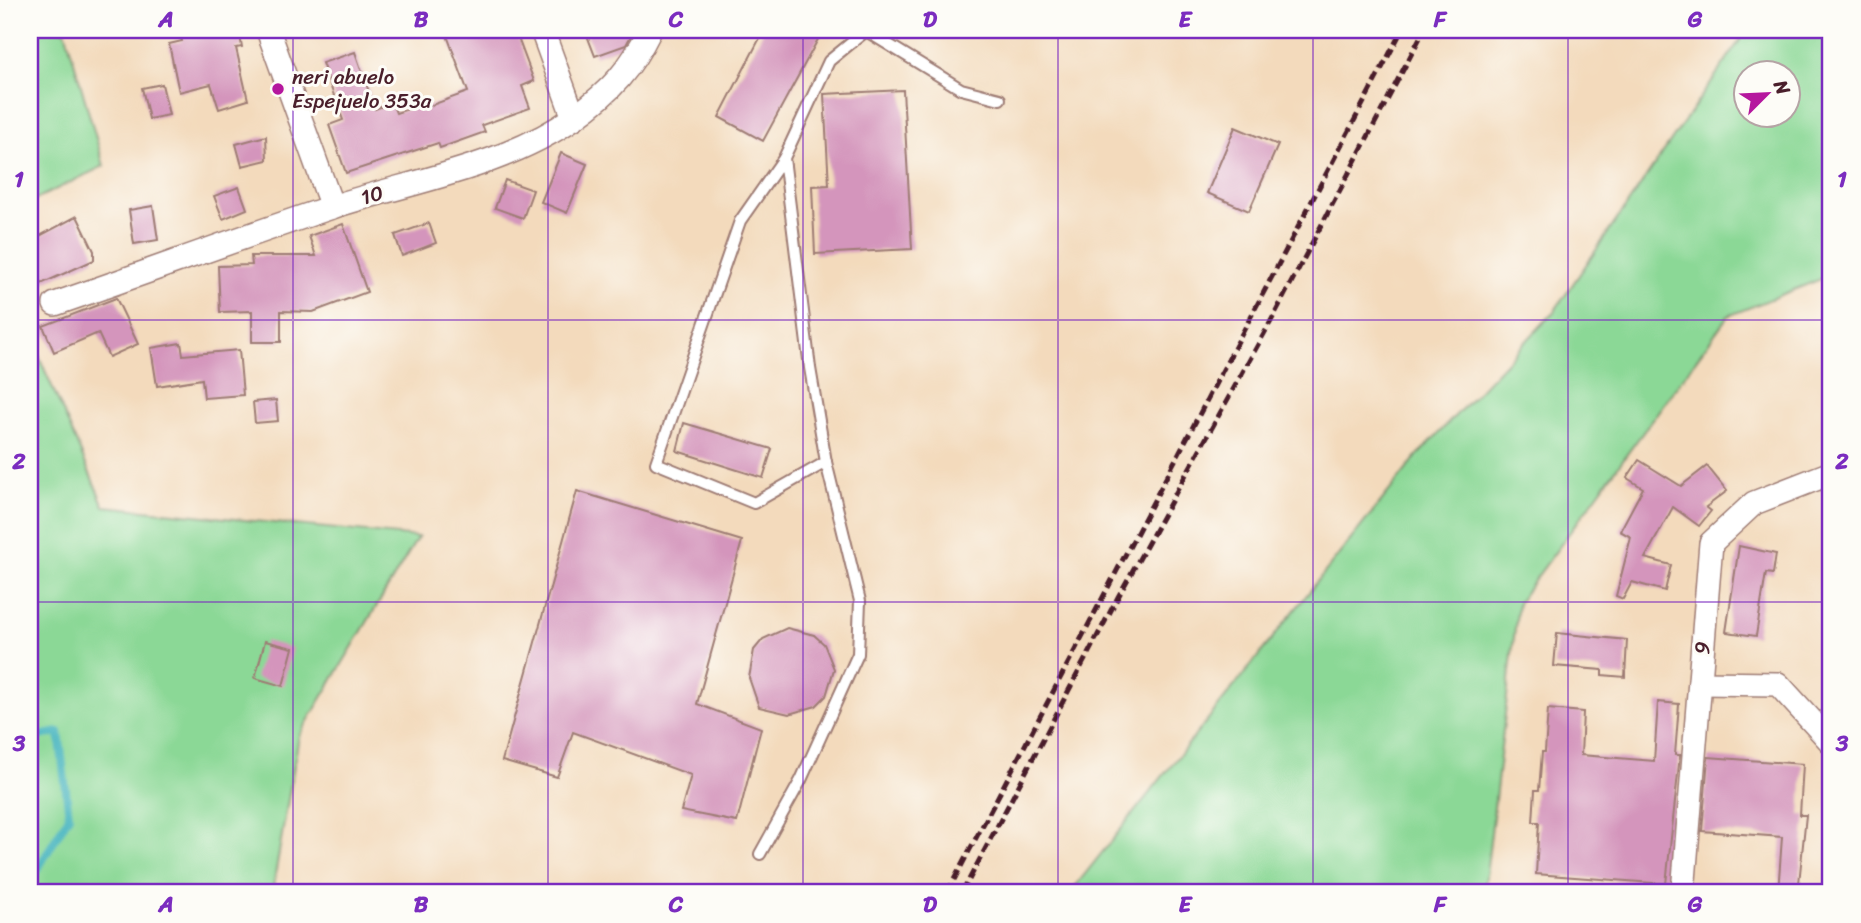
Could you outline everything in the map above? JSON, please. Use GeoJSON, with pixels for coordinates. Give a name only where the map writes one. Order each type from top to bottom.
{"type":"FeatureCollection","features":[{"type":"Feature","properties":{"kind":"street"},"geometry":{"type":"LineString","coordinates":[[268,30],[332,207]]}},
{"type":"Feature","properties":{"kind":"street"},"geometry":{"type":"LineString","coordinates":[[542,30],[574,118]]}},
{"type":"Feature","properties":{"kind":"street","name":"10"},"geometry":{"type":"LineString","coordinates":[[55,304],[332,207],[519,149],[574,118],[632,66],[650,30]]}},
{"type":"Feature","properties":{"kind":"street","name":"9"},"geometry":{"type":"LineString","coordinates":[[1683,893],[1711,543],[1754,503],[1831,473]]}},
{"type":"Feature","properties":{"kind":"street"},"geometry":{"type":"LineString","coordinates":[[1700,683],[1778,684],[1831,742]]}},
{"type":"Feature","properties":{"kind":"lane"},"geometry":{"type":"LineString","coordinates":[[826,462],[754,503],[656,463],[740,220],[784,158],[829,61],[867,31],[961,89],[1000,99]]}},
{"type":"Feature","properties":{"kind":"lane"},"geometry":{"type":"LineString","coordinates":[[760,854],[801,780],[858,654],[860,601],[826,462],[810,368],[784,158]]}},
{"type":"Feature","properties":{"kind":"green space"},"geometry":{"type":"Polygon","coordinates":[[[30,30],[65,30],[104,166],[30,202],[30,30]]]}},
{"type":"Feature","properties":{"kind":"green space"},"geometry":{"type":"Polygon","coordinates":[[[1747,30],[1831,30],[1831,275],[1728,316],[1518,603],[1484,893],[1070,893],[1418,455],[1553,313],[1747,30]]]}},
{"type":"Feature","properties":{"kind":"green space"},"geometry":{"type":"Polygon","coordinates":[[[30,336],[104,506],[418,537],[299,736],[272,893],[30,893],[30,336]]]}},
{"type":"Feature","properties":{"kind":"building"},"geometry":{"type":"Polygon","coordinates":[[[180,30],[239,30],[242,47],[236,48],[248,100],[219,109],[211,84],[179,92],[169,44],[182,41],[180,30]]]}},
{"type":"Feature","properties":{"kind":"building"},"geometry":{"type":"Polygon","coordinates":[[[445,30],[515,30],[534,81],[522,86],[530,108],[482,125],[485,132],[440,148],[438,143],[346,173],[329,125],[343,120],[322,63],[355,52],[375,109],[392,103],[396,113],[420,105],[421,109],[468,92],[445,30]]]}},
{"type":"Feature","properties":{"kind":"building"},"geometry":{"type":"Polygon","coordinates":[[[585,30],[634,30],[626,45],[595,56],[585,30]]]}},
{"type":"Feature","properties":{"kind":"building"},"geometry":{"type":"Polygon","coordinates":[[[764,30],[823,30],[763,141],[719,117],[764,30]]]}},
{"type":"Feature","properties":{"kind":"building"},"geometry":{"type":"Polygon","coordinates":[[[162,84],[169,115],[149,119],[142,88],[162,84]]]}},
{"type":"Feature","properties":{"kind":"building"},"geometry":{"type":"Polygon","coordinates":[[[903,90],[912,249],[815,254],[812,186],[829,185],[824,94],[903,90]]]}},
{"type":"Feature","properties":{"kind":"building"},"geometry":{"type":"Polygon","coordinates":[[[1235,127],[1278,145],[1249,211],[1207,193],[1235,127]]]}},
{"type":"Feature","properties":{"kind":"building"},"geometry":{"type":"Polygon","coordinates":[[[266,136],[267,160],[242,166],[236,144],[266,136]]]}},
{"type":"Feature","properties":{"kind":"building"},"geometry":{"type":"Polygon","coordinates":[[[561,153],[587,164],[567,213],[541,202],[561,153]]]}},
{"type":"Feature","properties":{"kind":"building"},"geometry":{"type":"Polygon","coordinates":[[[505,180],[533,190],[523,218],[495,208],[505,180]]]}},
{"type":"Feature","properties":{"kind":"building"},"geometry":{"type":"Polygon","coordinates":[[[239,187],[247,209],[223,219],[214,196],[239,187]]]}},
{"type":"Feature","properties":{"kind":"building"},"geometry":{"type":"Polygon","coordinates":[[[153,206],[158,240],[134,244],[129,210],[153,206]]]}},
{"type":"Feature","properties":{"kind":"building"},"geometry":{"type":"Polygon","coordinates":[[[77,216],[94,251],[94,260],[41,284],[30,263],[30,241],[77,216]]]}},
{"type":"Feature","properties":{"kind":"building"},"geometry":{"type":"Polygon","coordinates":[[[429,223],[436,243],[402,256],[395,235],[429,223]]]}},
{"type":"Feature","properties":{"kind":"building"},"geometry":{"type":"Polygon","coordinates":[[[343,224],[367,292],[313,312],[281,311],[281,342],[252,342],[252,311],[220,312],[218,266],[252,265],[251,256],[316,256],[309,236],[343,224]]]}},
{"type":"Feature","properties":{"kind":"building"},"geometry":{"type":"Polygon","coordinates":[[[116,298],[138,344],[109,357],[98,333],[54,352],[43,326],[116,298]]]}},
{"type":"Feature","properties":{"kind":"building"},"geometry":{"type":"Polygon","coordinates":[[[181,343],[183,355],[239,350],[243,395],[204,398],[202,379],[157,386],[151,348],[181,343]]]}},
{"type":"Feature","properties":{"kind":"building"},"geometry":{"type":"Polygon","coordinates":[[[276,400],[278,421],[255,423],[253,402],[276,400]]]}},
{"type":"Feature","properties":{"kind":"building"},"geometry":{"type":"Polygon","coordinates":[[[684,423],[772,449],[763,478],[677,451],[684,423]]]}},
{"type":"Feature","properties":{"kind":"building"},"geometry":{"type":"Polygon","coordinates":[[[1639,460],[1681,486],[1707,466],[1727,491],[1706,507],[1711,511],[1699,526],[1673,507],[1645,558],[1671,565],[1665,591],[1632,582],[1623,599],[1616,596],[1631,537],[1620,531],[1643,488],[1627,478],[1639,460]]]}},
{"type":"Feature","properties":{"kind":"building"},"geometry":{"type":"Polygon","coordinates":[[[577,491],[742,541],[697,704],[761,728],[737,822],[681,811],[691,775],[573,732],[557,777],[502,761],[577,491]]]}},
{"type":"Feature","properties":{"kind":"building"},"geometry":{"type":"Polygon","coordinates":[[[1739,546],[1776,554],[1773,574],[1766,573],[1756,636],[1726,632],[1739,546]]]}},
{"type":"Feature","properties":{"kind":"building"},"geometry":{"type":"Polygon","coordinates":[[[787,628],[814,635],[824,644],[834,669],[826,696],[816,706],[789,714],[759,707],[749,678],[754,650],[763,639],[787,628]]]}},
{"type":"Feature","properties":{"kind":"building"},"geometry":{"type":"Polygon","coordinates":[[[1557,633],[1627,640],[1625,677],[1602,675],[1602,670],[1554,666],[1557,633]]]}},
{"type":"Feature","properties":{"kind":"building"},"geometry":{"type":"Polygon","coordinates":[[[265,641],[293,648],[283,686],[255,678],[265,641]]]}},
{"type":"Feature","properties":{"kind":"building"},"geometry":{"type":"Polygon","coordinates":[[[1658,702],[1679,704],[1675,755],[1680,755],[1666,884],[1536,874],[1539,822],[1533,822],[1535,790],[1539,790],[1548,709],[1583,712],[1581,755],[1654,761],[1658,702]]]}},
{"type":"Feature","properties":{"kind":"building"},"geometry":{"type":"Polygon","coordinates":[[[1708,757],[1803,764],[1800,815],[1806,815],[1798,893],[1778,893],[1782,837],[1702,831],[1708,757]]]}},
{"type":"Feature","properties":{"kind":"waterway"},"geometry":{"type":"LineString","coordinates":[[30,738],[59,732],[69,816],[30,882]]}},
{"type":"Feature","properties":{"kind":"railway"},"geometry":{"type":"LineString","coordinates":[[947,893],[1402,30]]}},
{"type":"Feature","properties":{"kind":"railway"},"geometry":{"type":"LineString","coordinates":[[962,893],[1118,597],[1270,323],[1424,30]]}},
{"type":"Feature","properties":{"kind":"place","name":"neri abuelo Espejuelo 353a"},"geometry":{"type":"Point","coordinates":[278,89]}}]}
